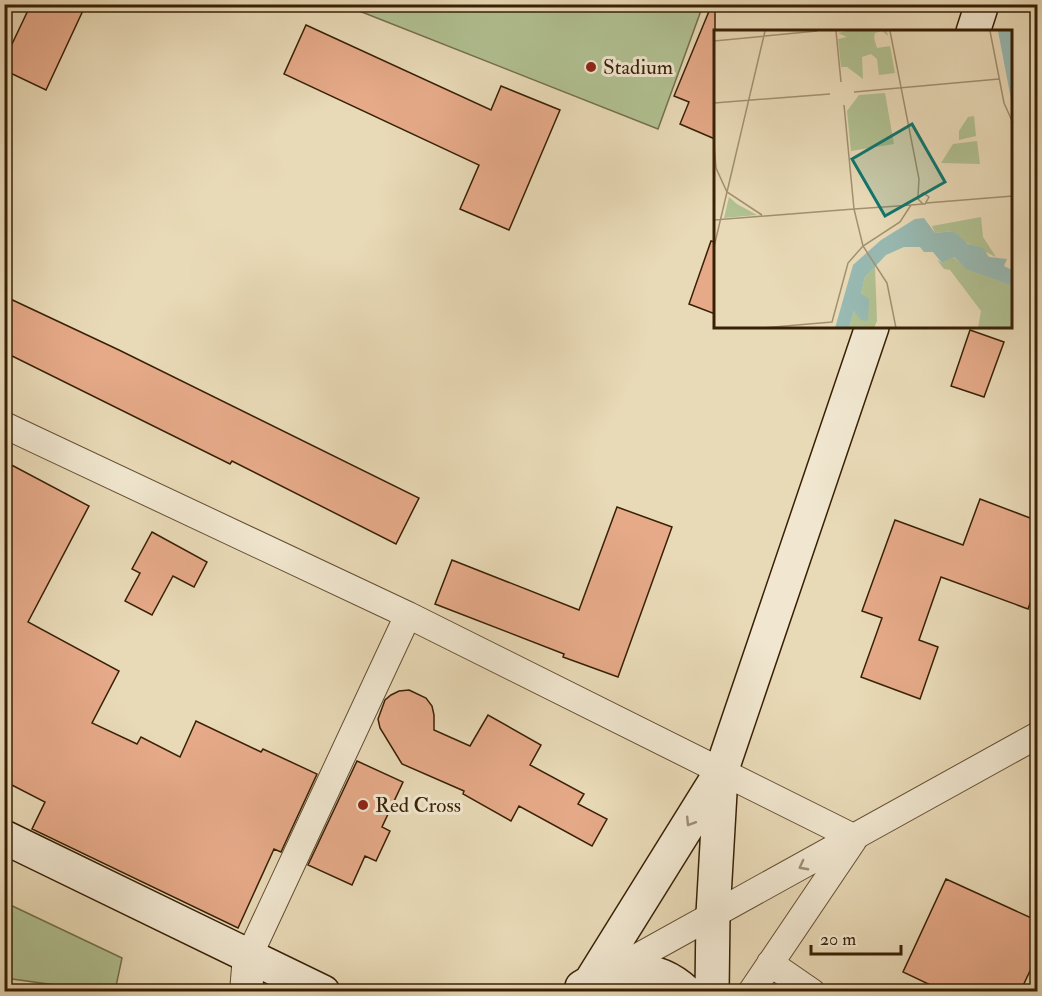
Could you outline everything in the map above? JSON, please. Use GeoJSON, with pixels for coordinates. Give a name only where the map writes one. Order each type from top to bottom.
{"type":"FeatureCollection","features":[{"type":"Feature","properties":{"kind":"main road"},"geometry":{"type":"LineString","coordinates":[[974,30],[982,4]]}},
{"type":"Feature","properties":{"kind":"main road"},"geometry":{"type":"LineString","coordinates":[[592,982],[721,772],[872,328]]}},
{"type":"Feature","properties":{"kind":"main road"},"geometry":{"type":"LineString","coordinates":[[712,992],[713,914],[721,772]]}},
{"type":"Feature","properties":{"kind":"main road"},"geometry":{"type":"LineString","coordinates":[[4,837],[323,992]]}},
{"type":"Feature","properties":{"kind":"main road"},"geometry":{"type":"LineString","coordinates":[[592,982],[627,970],[652,972],[676,983],[686,992]]}},
{"type":"Feature","properties":{"kind":"street"},"geometry":{"type":"LineString","coordinates":[[4,425],[408,615],[855,838]]}},
{"type":"Feature","properties":{"kind":"street"},"geometry":{"type":"LineString","coordinates":[[246,992],[249,956],[408,615]]}},
{"type":"Feature","properties":{"kind":"street"},"geometry":{"type":"LineString","coordinates":[[592,982],[1038,735]]}},
{"type":"Feature","properties":{"kind":"street"},"geometry":{"type":"LineString","coordinates":[[751,992],[855,838]]}},
{"type":"Feature","properties":{"kind":"street"},"geometry":{"type":"LineString","coordinates":[[770,963],[812,992]]}},
{"type":"Feature","properties":{"kind":"green space","name":"Stadium"},"geometry":{"type":"Polygon","coordinates":[[[703,4],[658,129],[344,5],[703,4]]]}},
{"type":"Feature","properties":{"kind":"green space"},"geometry":{"type":"Polygon","coordinates":[[[4,902],[122,958],[115,991],[99,991],[5,978],[4,902]]]}},
{"type":"Feature","properties":{"kind":"building"},"geometry":{"type":"Polygon","coordinates":[[[31,4],[86,4],[46,90],[4,70],[4,61],[31,4]]]}},
{"type":"Feature","properties":{"kind":"building"},"geometry":{"type":"Polygon","coordinates":[[[712,4],[715,4],[714,139],[680,124],[689,102],[674,96],[712,4]]]}},
{"type":"Feature","properties":{"kind":"building"},"geometry":{"type":"Polygon","coordinates":[[[306,25],[491,110],[501,86],[560,110],[509,230],[460,209],[479,165],[284,74],[306,25]]]}},
{"type":"Feature","properties":{"kind":"building"},"geometry":{"type":"Polygon","coordinates":[[[711,241],[714,242],[714,314],[689,304],[711,241]]]}},
{"type":"Feature","properties":{"kind":"building"},"geometry":{"type":"Polygon","coordinates":[[[4,296],[419,498],[396,544],[232,461],[230,464],[4,352],[4,296]]]}},
{"type":"Feature","properties":{"kind":"building"},"geometry":{"type":"Polygon","coordinates":[[[970,330],[1004,342],[984,397],[951,386],[970,330]]]}},
{"type":"Feature","properties":{"kind":"building"},"geometry":{"type":"Polygon","coordinates":[[[4,461],[89,506],[28,622],[119,671],[92,723],[137,744],[141,737],[180,757],[196,721],[261,752],[263,749],[317,774],[281,852],[274,849],[238,928],[32,829],[45,802],[4,781],[4,461]]]}},
{"type":"Feature","properties":{"kind":"building"},"geometry":{"type":"Polygon","coordinates":[[[980,499],[1038,521],[1038,582],[1028,609],[941,577],[919,640],[938,647],[920,699],[861,677],[882,618],[862,611],[895,520],[963,545],[980,499]]]}},
{"type":"Feature","properties":{"kind":"building"},"geometry":{"type":"Polygon","coordinates":[[[617,507],[672,527],[618,677],[563,657],[564,654],[435,604],[452,560],[579,610],[617,507]]]}},
{"type":"Feature","properties":{"kind":"building"},"geometry":{"type":"Polygon","coordinates":[[[152,532],[207,562],[194,587],[173,576],[152,615],[125,601],[140,573],[132,569],[152,532]]]}},
{"type":"Feature","properties":{"kind":"building"},"geometry":{"type":"Polygon","coordinates":[[[409,690],[426,698],[432,706],[434,730],[470,746],[488,715],[541,745],[530,765],[584,794],[578,804],[607,819],[592,846],[519,806],[511,821],[463,794],[464,791],[402,764],[380,728],[378,719],[385,700],[399,691],[409,690]]]}},
{"type":"Feature","properties":{"kind":"building","name":"Red Cross"},"geometry":{"type":"Polygon","coordinates":[[[357,761],[403,782],[382,827],[390,831],[376,861],[365,856],[352,885],[308,865],[357,761]]]}},
{"type":"Feature","properties":{"kind":"building"},"geometry":{"type":"Polygon","coordinates":[[[946,879],[1038,921],[1038,954],[1020,992],[945,992],[903,972],[946,879]]]}},
{"type":"Feature","properties":{"kind":"place","name":"Stadium"},"geometry":{"type":"Point","coordinates":[591,67]}},
{"type":"Feature","properties":{"kind":"place","name":"Red Cross"},"geometry":{"type":"Point","coordinates":[363,805]}}]}
